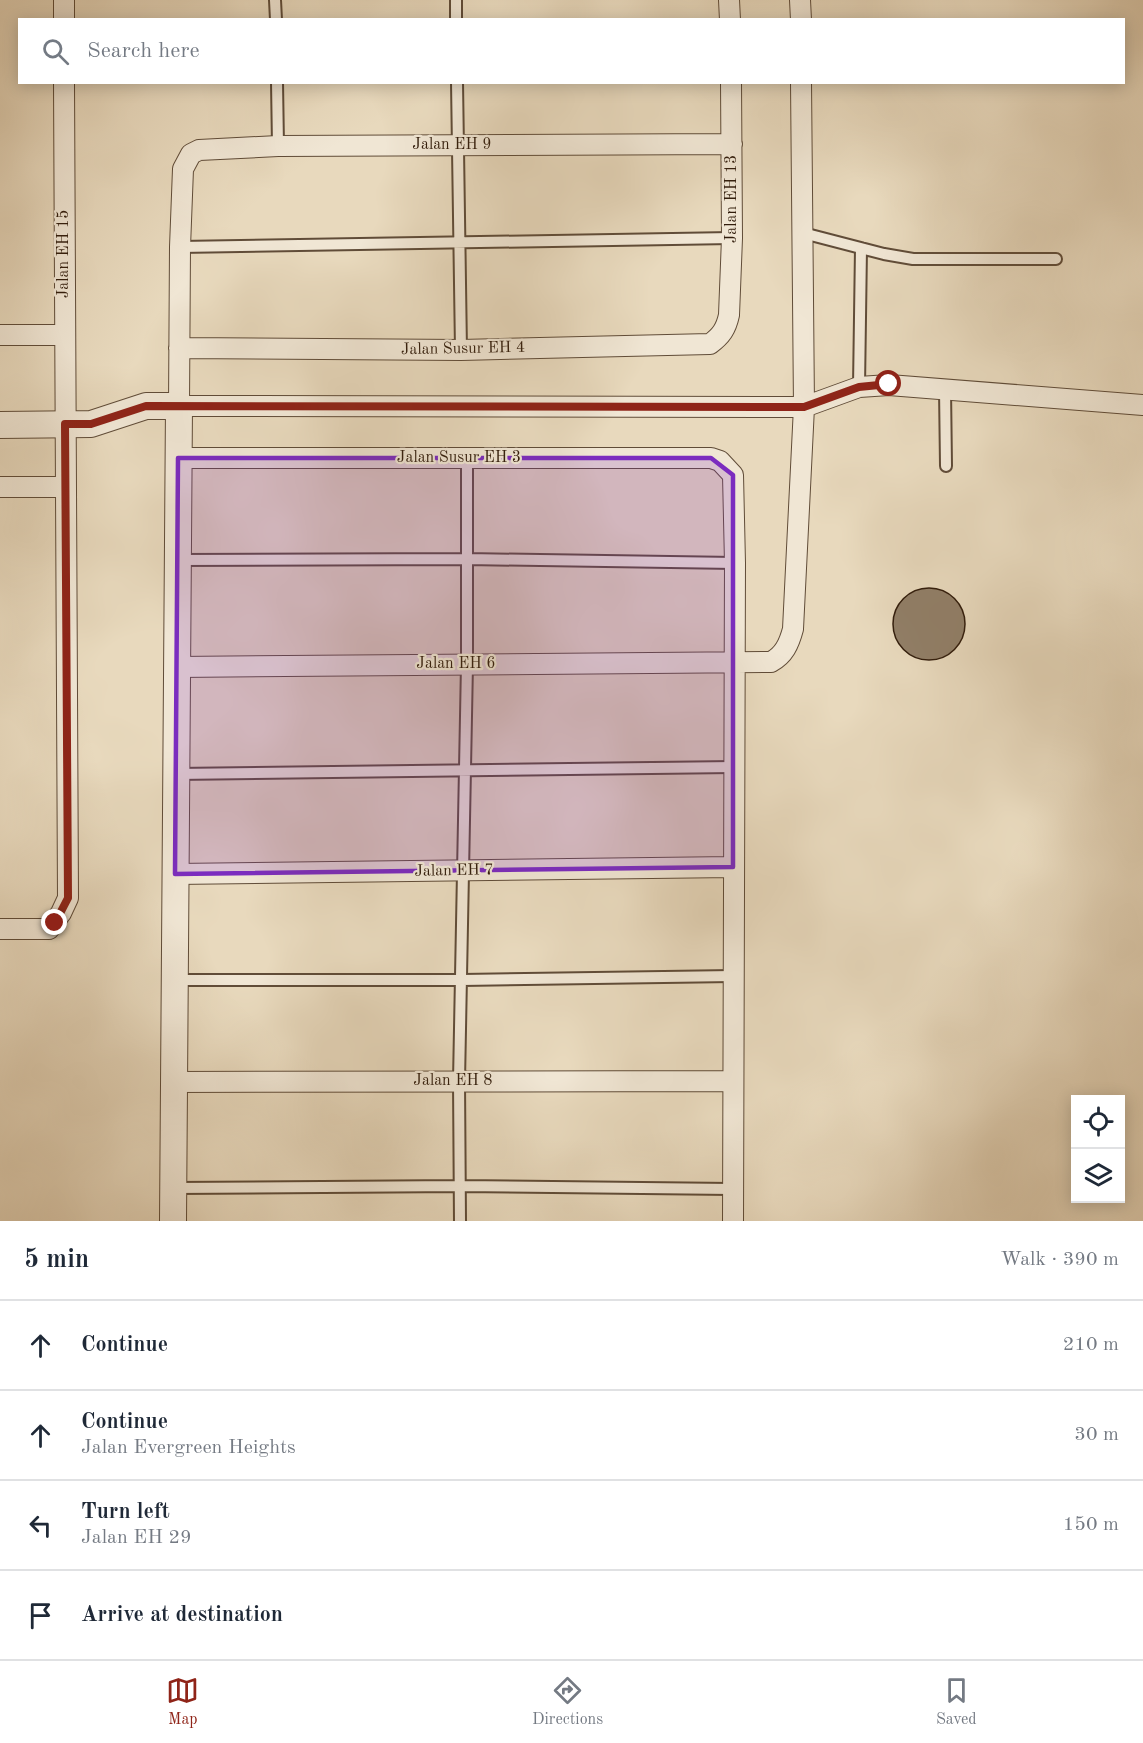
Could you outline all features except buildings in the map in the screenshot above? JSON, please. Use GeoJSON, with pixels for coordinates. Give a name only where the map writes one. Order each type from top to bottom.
{"type":"FeatureCollection","features":[{"type":"Feature","properties":{"kind":"street"},"geometry":{"type":"LineString","coordinates":[[64,0],[64,18]]}},
{"type":"Feature","properties":{"kind":"street"},"geometry":{"type":"LineString","coordinates":[[729,0],[730,18]]}},
{"type":"Feature","properties":{"kind":"street"},"geometry":{"type":"LineString","coordinates":[[800,0],[801,18]]}},
{"type":"Feature","properties":{"kind":"street","name":"Jalan EH 15"},"geometry":{"type":"LineString","coordinates":[[0,929],[49,929],[62,913],[68,898],[64,487],[64,84]]}},
{"type":"Feature","properties":{"kind":"street","name":"Jalan EH 13"},"geometry":{"type":"LineString","coordinates":[[729,315],[732,238],[731,84]]}},
{"type":"Feature","properties":{"kind":"street"},"geometry":{"type":"LineString","coordinates":[[801,84],[804,407]]}},
{"type":"Feature","properties":{"kind":"street","name":"Jalan EH 9"},"geometry":{"type":"LineString","coordinates":[[180,247],[183,169],[190,154],[199,150],[278,146],[732,144]]}},
{"type":"Feature","properties":{"kind":"street"},"geometry":{"type":"LineString","coordinates":[[173,1221],[180,247]]}},
{"type":"Feature","properties":{"kind":"street","name":"Jalan Susur EH 4"},"geometry":{"type":"LineString","coordinates":[[179,348],[461,350],[710,344],[721,336],[727,326],[729,315]]}},
{"type":"Feature","properties":{"kind":"street"},"geometry":{"type":"LineString","coordinates":[[0,335],[64,335]]}},
{"type":"Feature","properties":{"kind":"street"},"geometry":{"type":"LineString","coordinates":[[0,425],[91,424],[146,406],[804,407],[859,387],[889,384],[1143,405]]}},
{"type":"Feature","properties":{"kind":"street","name":"Jalan EH 6"},"geometry":{"type":"LineString","coordinates":[[177,667],[771,662],[779,658],[790,640],[793,629],[804,407]]}},
{"type":"Feature","properties":{"kind":"street","name":"Jalan Susur EH 3"},"geometry":{"type":"LineString","coordinates":[[178,458],[711,458],[720,462],[733,475],[735,563]]}},
{"type":"Feature","properties":{"kind":"street"},"geometry":{"type":"LineString","coordinates":[[0,487],[64,487]]}},
{"type":"Feature","properties":{"kind":"street"},"geometry":{"type":"LineString","coordinates":[[733,1221],[735,563]]}},
{"type":"Feature","properties":{"kind":"street","name":"Jalan EH 7"},"geometry":{"type":"LineString","coordinates":[[175,874],[734,867]]}},
{"type":"Feature","properties":{"kind":"street","name":"Jalan EH 8"},"geometry":{"type":"LineString","coordinates":[[173,1082],[732,1081]]}},
{"type":"Feature","properties":{"kind":"lane"},"geometry":{"type":"LineString","coordinates":[[275,0],[276,18]]}},
{"type":"Feature","properties":{"kind":"lane"},"geometry":{"type":"LineString","coordinates":[[456,0],[456,18]]}},
{"type":"Feature","properties":{"kind":"lane"},"geometry":{"type":"LineString","coordinates":[[277,84],[278,146]]}},
{"type":"Feature","properties":{"kind":"lane"},"geometry":{"type":"LineString","coordinates":[[457,84],[461,350]]}},
{"type":"Feature","properties":{"kind":"lane"},"geometry":{"type":"LineString","coordinates":[[803,233],[913,259],[1056,259]]}},
{"type":"Feature","properties":{"kind":"lane"},"geometry":{"type":"LineString","coordinates":[[180,247],[732,238]]}},
{"type":"Feature","properties":{"kind":"lane"},"geometry":{"type":"LineString","coordinates":[[859,387],[861,248]]}},
{"type":"Feature","properties":{"kind":"lane"},"geometry":{"type":"LineString","coordinates":[[945,389],[946,466]]}},
{"type":"Feature","properties":{"kind":"lane"},"geometry":{"type":"LineString","coordinates":[[459,1221],[459,1081],[467,664],[467,458]]}},
{"type":"Feature","properties":{"kind":"lane"},"geometry":{"type":"LineString","coordinates":[[177,560],[467,559],[735,563]]}},
{"type":"Feature","properties":{"kind":"lane"},"geometry":{"type":"LineString","coordinates":[[176,774],[734,766]]}},
{"type":"Feature","properties":{"kind":"lane"},"geometry":{"type":"LineString","coordinates":[[174,980],[462,980],[733,976]]}},
{"type":"Feature","properties":{"kind":"lane"},"geometry":{"type":"LineString","coordinates":[[172,1188],[460,1186],[732,1189]]}},
{"type":"Feature","properties":{"kind":"highlighted area"},"geometry":{"type":"Polygon","coordinates":[[[178,458],[711,458],[733,475],[733,867],[175,874],[178,458]]]}},
{"type":"Feature","properties":{"kind":"route"},"geometry":{"type":"LineString","coordinates":[[55,923],[68,898],[65,424],[91,424],[146,406],[804,407],[859,387],[889,384]]}}]}
